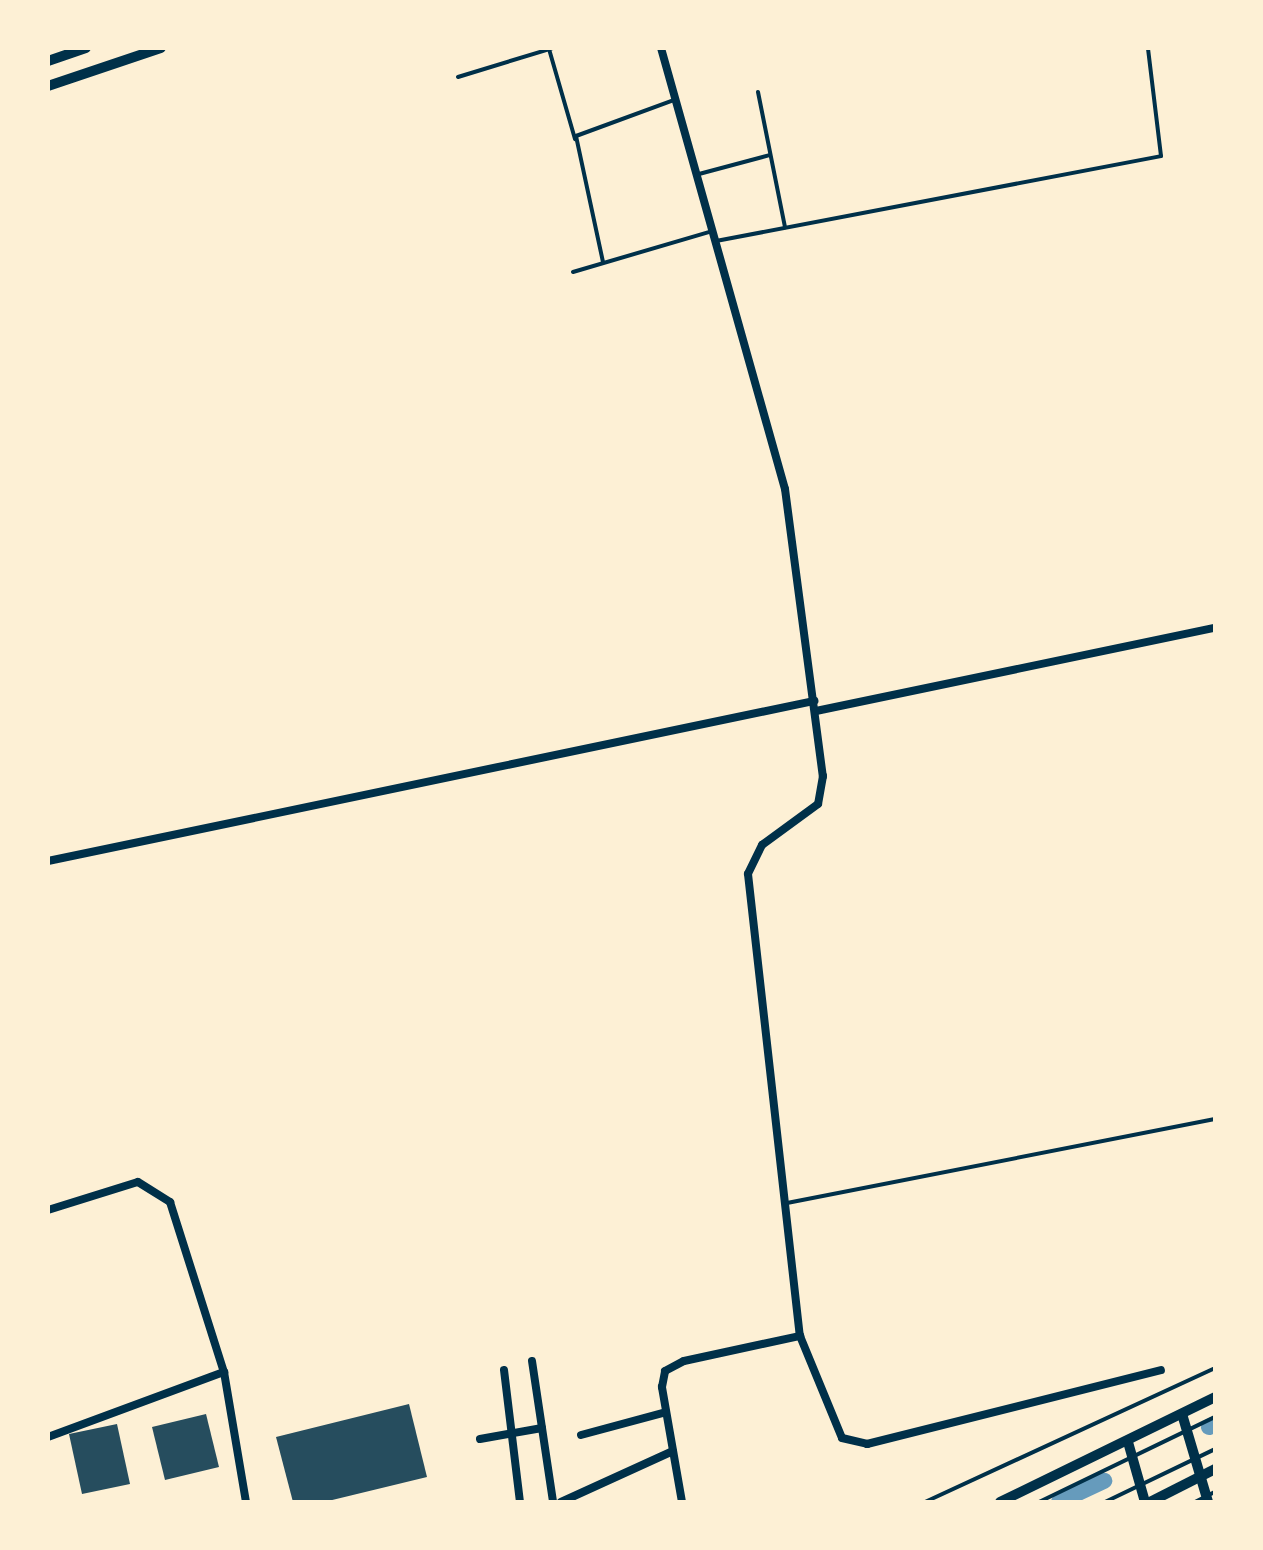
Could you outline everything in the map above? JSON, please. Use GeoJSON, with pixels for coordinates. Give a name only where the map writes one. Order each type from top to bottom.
{"type":"FeatureCollection","features":[{"type":"Feature","properties":{"kind":"street"},"geometry":{"type":"LineString","coordinates":[[48,61],[86,48]]}},
{"type":"Feature","properties":{"kind":"street"},"geometry":{"type":"LineString","coordinates":[[48,86],[161,48]]}},
{"type":"Feature","properties":{"kind":"street"},"geometry":{"type":"LineString","coordinates":[[661,48],[785,489],[816,711],[823,776],[818,804],[762,845],[748,874],[800,1336],[849,1443],[897,1439],[1161,1370]]}},
{"type":"Feature","properties":{"kind":"street"},"geometry":{"type":"LineString","coordinates":[[816,711],[1215,628]]}},
{"type":"Feature","properties":{"kind":"street"},"geometry":{"type":"LineString","coordinates":[[48,861],[814,701]]}},
{"type":"Feature","properties":{"kind":"street"},"geometry":{"type":"LineString","coordinates":[[48,1210],[138,1182],[156,1189],[170,1202],[224,1372],[246,1502]]}},
{"type":"Feature","properties":{"kind":"street"},"geometry":{"type":"LineString","coordinates":[[682,1502],[666,1412],[665,1371],[800,1336]]}},
{"type":"Feature","properties":{"kind":"street"},"geometry":{"type":"LineString","coordinates":[[532,1361],[553,1502]]}},
{"type":"Feature","properties":{"kind":"street"},"geometry":{"type":"LineString","coordinates":[[504,1370],[520,1502]]}},
{"type":"Feature","properties":{"kind":"street"},"geometry":{"type":"LineString","coordinates":[[48,1437],[224,1372]]}},
{"type":"Feature","properties":{"kind":"street"},"geometry":{"type":"LineString","coordinates":[[1000,1502],[1215,1397]]}},
{"type":"Feature","properties":{"kind":"street"},"geometry":{"type":"LineString","coordinates":[[581,1435],[666,1412]]}},
{"type":"Feature","properties":{"kind":"street"},"geometry":{"type":"LineString","coordinates":[[1182,1414],[1199,1457],[1210,1472],[1210,1496]]}},
{"type":"Feature","properties":{"kind":"street"},"geometry":{"type":"LineString","coordinates":[[480,1439],[542,1428]]}},
{"type":"Feature","properties":{"kind":"street"},"geometry":{"type":"LineString","coordinates":[[1128,1442],[1139,1486],[1148,1502],[1210,1472]]}},
{"type":"Feature","properties":{"kind":"street"},"geometry":{"type":"LineString","coordinates":[[561,1502],[578,1498],[673,1451]]}},
{"type":"Feature","properties":{"kind":"lane"},"geometry":{"type":"LineString","coordinates":[[716,241],[1161,156],[1148,48]]}},
{"type":"Feature","properties":{"kind":"lane"},"geometry":{"type":"LineString","coordinates":[[458,77],[551,49],[603,262]]}},
{"type":"Feature","properties":{"kind":"lane"},"geometry":{"type":"LineString","coordinates":[[758,92],[785,227]]}},
{"type":"Feature","properties":{"kind":"lane"},"geometry":{"type":"LineString","coordinates":[[575,140],[677,100]]}},
{"type":"Feature","properties":{"kind":"lane"},"geometry":{"type":"LineString","coordinates":[[698,175],[770,155]]}},
{"type":"Feature","properties":{"kind":"lane"},"geometry":{"type":"LineString","coordinates":[[573,272],[713,230]]}},
{"type":"Feature","properties":{"kind":"lane"},"geometry":{"type":"LineString","coordinates":[[787,1203],[1215,1119]]}},
{"type":"Feature","properties":{"kind":"lane"},"geometry":{"type":"LineString","coordinates":[[925,1502],[1215,1368]]}},
{"type":"Feature","properties":{"kind":"lane"},"geometry":{"type":"LineString","coordinates":[[1039,1502],[1215,1417]]}},
{"type":"Feature","properties":{"kind":"lane"},"geometry":{"type":"LineString","coordinates":[[1105,1502],[1215,1449]]}},
{"type":"Feature","properties":{"kind":"lane"},"geometry":{"type":"LineString","coordinates":[[1195,1502],[1210,1496]]}},
{"type":"Feature","properties":{"kind":"building"},"geometry":{"type":"Polygon","coordinates":[[[409,1404],[427,1477],[324,1502],[293,1502],[276,1437],[409,1404]]]}},
{"type":"Feature","properties":{"kind":"building"},"geometry":{"type":"Polygon","coordinates":[[[206,1414],[219,1467],[165,1480],[152,1427],[206,1414]]]}},
{"type":"Feature","properties":{"kind":"building"},"geometry":{"type":"Polygon","coordinates":[[[117,1424],[130,1484],[82,1494],[69,1434],[117,1424]]]}},
{"type":"Feature","properties":{"kind":"waterway"},"geometry":{"type":"LineString","coordinates":[[1209,1427],[1215,1424]]}},
{"type":"Feature","properties":{"kind":"waterway"},"geometry":{"type":"LineString","coordinates":[[1059,1502],[1104,1481]]}}]}
